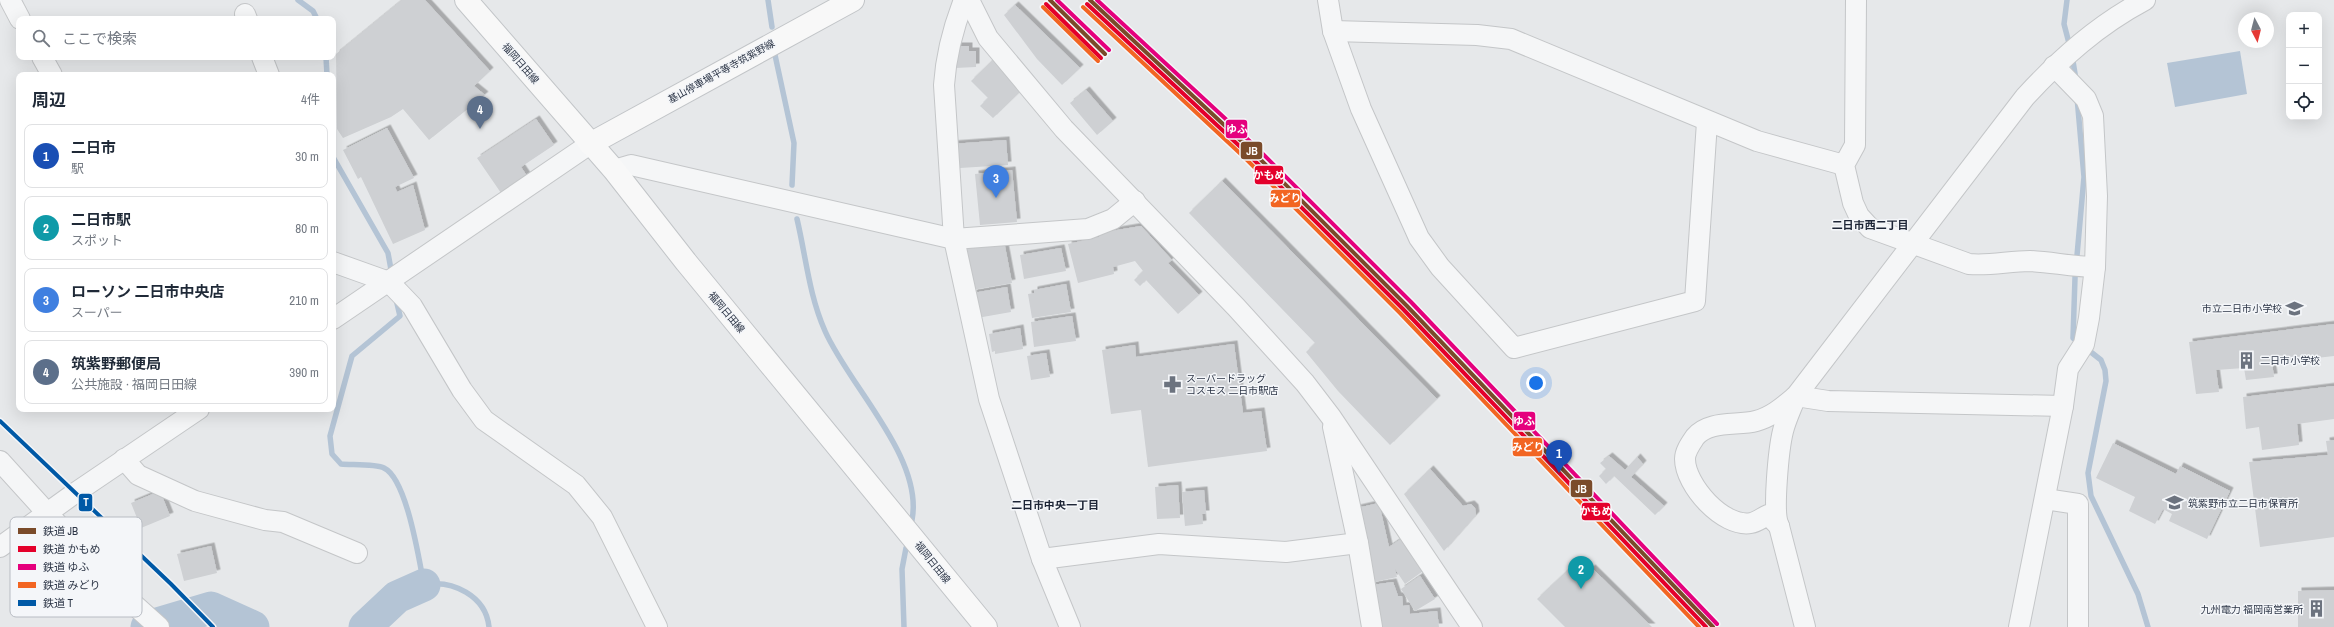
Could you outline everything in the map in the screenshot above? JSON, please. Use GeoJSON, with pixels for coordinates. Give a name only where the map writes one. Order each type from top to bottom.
{"type":"FeatureCollection","features":[{"type":"Feature","properties":{"kind":"main road","name":"福岡日田線"},"geometry":{"type":"LineString","coordinates":[[466,0],[614,170],[686,262],[986,627]]}},
{"type":"Feature","properties":{"kind":"main road","name":"基山停車場平等寺筑紫野線"},"geometry":{"type":"LineString","coordinates":[[590,144],[853,0]]}},
{"type":"Feature","properties":{"kind":"street"},"geometry":{"type":"LineString","coordinates":[[10,0],[18,16]]}},
{"type":"Feature","properties":{"kind":"street"},"geometry":{"type":"LineString","coordinates":[[964,0],[953,26],[945,65],[944,85],[954,239],[989,399],[1042,559],[1070,627]]}},
{"type":"Feature","properties":{"kind":"street"},"geometry":{"type":"LineString","coordinates":[[970,0],[988,38],[1064,129],[1135,201],[1289,365],[1331,416],[1472,627]]}},
{"type":"Feature","properties":{"kind":"street"},"geometry":{"type":"LineString","coordinates":[[1328,0],[1333,31],[1361,109],[1419,238],[1440,267],[1514,348],[1695,301],[1707,122]]}},
{"type":"Feature","properties":{"kind":"street"},"geometry":{"type":"LineString","coordinates":[[1856,0],[1855,145],[1844,165],[1853,203],[1859,216],[1870,228],[1969,264],[1986,266],[2030,261],[2074,267],[2095,267]]}},
{"type":"Feature","properties":{"kind":"street"},"geometry":{"type":"LineString","coordinates":[[1779,526],[1768,515],[1751,523],[1731,520],[1716,511],[1696,487],[1687,470],[1685,457],[1698,434],[1716,425],[1762,419],[1781,409],[1796,396],[2026,97],[2054,66],[2088,36],[2145,0]]}},
{"type":"Feature","properties":{"kind":"street"},"geometry":{"type":"LineString","coordinates":[[1333,31],[1477,35],[1511,39],[1707,122],[1757,141],[1844,165]]}},
{"type":"Feature","properties":{"kind":"street"},"geometry":{"type":"LineString","coordinates":[[44,60],[50,72]]}},
{"type":"Feature","properties":{"kind":"street"},"geometry":{"type":"LineString","coordinates":[[263,60],[268,72]]}},
{"type":"Feature","properties":{"kind":"street"},"geometry":{"type":"LineString","coordinates":[[2020,627],[2063,406],[2068,370],[2084,344],[2095,267],[2097,196],[2093,116],[2086,99],[2054,66]]}},
{"type":"Feature","properties":{"kind":"street"},"geometry":{"type":"LineString","coordinates":[[336,318],[590,144]]}},
{"type":"Feature","properties":{"kind":"street"},"geometry":{"type":"LineString","coordinates":[[614,170],[631,165],[954,239],[1088,229],[1113,219],[1135,201]]}},
{"type":"Feature","properties":{"kind":"street"},"geometry":{"type":"LineString","coordinates":[[336,263],[389,282],[412,306],[462,390],[484,420],[576,485],[602,517],[657,627]]}},
{"type":"Feature","properties":{"kind":"street"},"geometry":{"type":"LineString","coordinates":[[1796,396],[1828,401],[2063,406]]}},
{"type":"Feature","properties":{"kind":"street"},"geometry":{"type":"LineString","coordinates":[[1796,396],[1783,431],[1780,450],[1776,511],[1805,627]]}},
{"type":"Feature","properties":{"kind":"street"},"geometry":{"type":"LineString","coordinates":[[44,517],[124,459],[194,412]]}},
{"type":"Feature","properties":{"kind":"street"},"geometry":{"type":"LineString","coordinates":[[1331,416],[1358,543],[1372,627]]}},
{"type":"Feature","properties":{"kind":"street"},"geometry":{"type":"LineString","coordinates":[[124,459],[138,475],[195,501],[265,520],[283,522],[357,553]]}},
{"type":"Feature","properties":{"kind":"street"},"geometry":{"type":"LineString","coordinates":[[2,465],[51,517]]}},
{"type":"Feature","properties":{"kind":"street"},"geometry":{"type":"LineString","coordinates":[[2045,499],[2078,504],[2078,627]]}},
{"type":"Feature","properties":{"kind":"street"},"geometry":{"type":"LineString","coordinates":[[0,547],[10,540]]}},
{"type":"Feature","properties":{"kind":"street"},"geometry":{"type":"LineString","coordinates":[[1042,559],[1160,544],[1286,552],[1358,543]]}},
{"type":"Feature","properties":{"kind":"street"},"geometry":{"type":"LineString","coordinates":[[142,612],[159,627]]}},
{"type":"Feature","properties":{"kind":"water"},"geometry":{"type":"Polygon","coordinates":[[[2240,51],[2247,94],[2175,107],[2167,63],[2240,51]]]}},
{"type":"Feature","properties":{"kind":"building"},"geometry":{"type":"Polygon","coordinates":[[[402,0],[425,0],[490,71],[474,86],[485,95],[429,140],[403,109],[391,117],[343,138],[337,129],[336,54],[402,0]]]}},
{"type":"Feature","properties":{"kind":"building"},"geometry":{"type":"Polygon","coordinates":[[[1015,5],[1080,68],[1062,85],[1037,59],[1004,15],[1015,5]]]}},
{"type":"Feature","properties":{"kind":"building"},"geometry":{"type":"Polygon","coordinates":[[[957,46],[969,46],[969,51],[976,51],[976,67],[955,68],[954,60],[958,60],[957,46]]]}},
{"type":"Feature","properties":{"kind":"building"},"geometry":{"type":"Polygon","coordinates":[[[994,59],[1023,89],[993,118],[980,106],[988,98],[971,81],[994,59]]]}},
{"type":"Feature","properties":{"kind":"building"},"geometry":{"type":"Polygon","coordinates":[[[1086,90],[1113,121],[1097,135],[1070,103],[1086,90]]]}},
{"type":"Feature","properties":{"kind":"building"},"geometry":{"type":"Polygon","coordinates":[[[536,119],[554,145],[521,167],[527,176],[501,193],[477,158],[536,119]]]}},
{"type":"Feature","properties":{"kind":"building"},"geometry":{"type":"Polygon","coordinates":[[[387,128],[414,178],[395,187],[397,192],[413,185],[425,230],[393,244],[361,177],[358,179],[343,150],[387,128]]]}},
{"type":"Feature","properties":{"kind":"building"},"geometry":{"type":"Polygon","coordinates":[[[1006,140],[1008,165],[960,168],[960,164],[953,165],[952,144],[1006,140]]]}},
{"type":"Feature","properties":{"kind":"building"},"geometry":{"type":"Polygon","coordinates":[[[1012,170],[1017,222],[980,225],[975,174],[1012,170]]]}},
{"type":"Feature","properties":{"kind":"building"},"geometry":{"type":"Polygon","coordinates":[[[1222,181],[1437,399],[1390,445],[1338,391],[1306,352],[1315,343],[1189,213],[1222,181]]]}},
{"type":"Feature","properties":{"kind":"building"},"geometry":{"type":"Polygon","coordinates":[[[1141,226],[1172,260],[1168,263],[1199,295],[1178,314],[1146,280],[1140,286],[1134,280],[1143,271],[1135,261],[1113,267],[1114,274],[1078,283],[1068,244],[1099,237],[1099,233],[1141,226]]]}},
{"type":"Feature","properties":{"kind":"building"},"geometry":{"type":"Polygon","coordinates":[[[1004,241],[1012,283],[972,290],[964,248],[1004,241]]]}},
{"type":"Feature","properties":{"kind":"building"},"geometry":{"type":"Polygon","coordinates":[[[1061,248],[1066,271],[1024,279],[1020,255],[1061,248]]]}},
{"type":"Feature","properties":{"kind":"building"},"geometry":{"type":"Polygon","coordinates":[[[1066,284],[1071,312],[1032,318],[1028,294],[1034,293],[1034,290],[1066,284]]]}},
{"type":"Feature","properties":{"kind":"building"},"geometry":{"type":"Polygon","coordinates":[[[1007,287],[1011,312],[977,318],[973,293],[1007,287]]]}},
{"type":"Feature","properties":{"kind":"building"},"geometry":{"type":"Polygon","coordinates":[[[1072,316],[1076,341],[1034,347],[1031,322],[1072,316]]]}},
{"type":"Feature","properties":{"kind":"building","name":"二日市小学校"},"geometry":{"type":"Polygon","coordinates":[[[2334,324],[2334,356],[2272,363],[2274,377],[2246,380],[2244,368],[2216,370],[2219,392],[2196,394],[2189,342],[2334,324]]]}},
{"type":"Feature","properties":{"kind":"building"},"geometry":{"type":"Polygon","coordinates":[[[1020,328],[1023,349],[995,354],[995,351],[992,352],[989,334],[1020,328]]]}},
{"type":"Feature","properties":{"kind":"building","name":"スーパードラッグ コスモス 二日市駅店"},"geometry":{"type":"Polygon","coordinates":[[[1234,344],[1243,413],[1261,411],[1267,451],[1148,467],[1141,410],[1111,414],[1102,350],[1135,345],[1136,357],[1234,344]]]}},
{"type":"Feature","properties":{"kind":"building"},"geometry":{"type":"Polygon","coordinates":[[[1046,353],[1050,377],[1031,380],[1027,356],[1046,353]]]}},
{"type":"Feature","properties":{"kind":"building"},"geometry":{"type":"Polygon","coordinates":[[[2334,386],[2334,419],[2297,424],[2299,445],[2262,450],[2259,427],[2246,429],[2243,397],[2334,386]]]}},
{"type":"Feature","properties":{"kind":"building"},"geometry":{"type":"Polygon","coordinates":[[[2334,440],[2334,537],[2260,547],[2249,462],[2328,455],[2326,441],[2334,440]]]}},
{"type":"Feature","properties":{"kind":"building"},"geometry":{"type":"Polygon","coordinates":[[[2113,443],[2176,474],[2180,466],[2230,491],[2207,539],[2169,521],[2172,514],[2163,509],[2155,524],[2129,511],[2135,497],[2096,478],[2113,443]]]}},
{"type":"Feature","properties":{"kind":"building"},"geometry":{"type":"Polygon","coordinates":[[[1609,456],[1625,470],[1637,457],[1643,464],[1631,477],[1664,506],[1655,515],[1614,476],[1606,484],[1599,476],[1606,469],[1600,463],[1609,456]]]}},
{"type":"Feature","properties":{"kind":"building"},"geometry":{"type":"Polygon","coordinates":[[[1430,469],[1463,506],[1471,504],[1475,508],[1476,515],[1444,551],[1404,494],[1430,469]]]}},
{"type":"Feature","properties":{"kind":"building"},"geometry":{"type":"Polygon","coordinates":[[[1178,485],[1180,518],[1157,519],[1155,487],[1178,485]]]}},
{"type":"Feature","properties":{"kind":"building"},"geometry":{"type":"Polygon","coordinates":[[[1204,490],[1206,514],[1202,514],[1203,524],[1185,526],[1182,492],[1204,490]]]}},
{"type":"Feature","properties":{"kind":"building"},"geometry":{"type":"Polygon","coordinates":[[[160,491],[170,516],[142,528],[142,517],[137,517],[131,503],[160,491]]]}},
{"type":"Feature","properties":{"kind":"building"},"geometry":{"type":"Polygon","coordinates":[[[1379,503],[1389,547],[1401,539],[1423,571],[1405,584],[1395,569],[1397,577],[1374,582],[1357,508],[1379,503]]]}},
{"type":"Feature","properties":{"kind":"building"},"geometry":{"type":"Polygon","coordinates":[[[211,546],[217,573],[184,581],[177,554],[211,546]]]}},
{"type":"Feature","properties":{"kind":"building"},"geometry":{"type":"Polygon","coordinates":[[[1592,568],[1652,627],[1565,627],[1537,599],[1569,569],[1579,579],[1592,568]]]}},
{"type":"Feature","properties":{"kind":"building"},"geometry":{"type":"Polygon","coordinates":[[[1420,576],[1435,599],[1415,611],[1401,589],[1420,576]]]}},
{"type":"Feature","properties":{"kind":"building"},"geometry":{"type":"Polygon","coordinates":[[[1393,582],[1398,596],[1402,596],[1403,606],[1409,605],[1410,614],[1437,611],[1439,627],[1377,627],[1372,585],[1393,582]]]}},
{"type":"Feature","properties":{"kind":"building","name":"九州電力 福岡南営業所"},"geometry":{"type":"Polygon","coordinates":[[[2334,590],[2334,627],[2298,627],[2298,591],[2334,590]]]}},
{"type":"Feature","properties":{"kind":"waterway"},"geometry":{"type":"LineString","coordinates":[[298,0],[313,11],[316,16]]}},
{"type":"Feature","properties":{"kind":"waterway"},"geometry":{"type":"LineString","coordinates":[[768,0],[772,27]]}},
{"type":"Feature","properties":{"kind":"waterway"},"geometry":{"type":"LineString","coordinates":[[2067,0],[2064,24],[2070,47]]}},
{"type":"Feature","properties":{"kind":"waterway"},"geometry":{"type":"LineString","coordinates":[[775,55],[794,143],[792,185]]}},
{"type":"Feature","properties":{"kind":"waterway"},"geometry":{"type":"LineString","coordinates":[[2072,55],[2076,80]]}},
{"type":"Feature","properties":{"kind":"waterway"},"geometry":{"type":"LineString","coordinates":[[326,60],[327,72]]}},
{"type":"Feature","properties":{"kind":"waterway"},"geometry":{"type":"LineString","coordinates":[[2077,97],[2084,177],[2075,278],[2073,338],[2101,360],[2105,370],[2106,381],[2088,473],[2091,496],[2138,594],[2148,627]]}},
{"type":"Feature","properties":{"kind":"waterway"},"geometry":{"type":"LineString","coordinates":[[336,162],[388,253],[392,275]]}},
{"type":"Feature","properties":{"kind":"waterway"},"geometry":{"type":"LineString","coordinates":[[797,219],[811,290],[825,331],[850,375],[896,447],[907,472],[913,496],[912,520]]}},
{"type":"Feature","properties":{"kind":"waterway"},"geometry":{"type":"LineString","coordinates":[[396,299],[400,316],[352,356],[330,436],[332,454],[341,464],[370,465],[380,467],[384,468],[392,475],[399,487],[411,521],[424,585],[446,585],[456,587],[466,592],[482,607],[489,627]]}},
{"type":"Feature","properties":{"kind":"waterway"},"geometry":{"type":"LineString","coordinates":[[904,627],[902,569],[906,548]]}},
{"type":"Feature","properties":{"kind":"waterway"},"geometry":{"type":"LineString","coordinates":[[365,627],[397,597],[424,585]]}},
{"type":"Feature","properties":{"kind":"waterway"},"geometry":{"type":"LineString","coordinates":[[147,627],[211,608],[253,627]]}},
{"type":"Feature","properties":{"kind":"rail line","name":"JB"},"geometry":{"type":"LineString","coordinates":[[1050,0],[1105,54]]}},
{"type":"Feature","properties":{"kind":"rail line","name":"ゆふ"},"geometry":{"type":"LineString","coordinates":[[1057,0],[1109,50]]}},
{"type":"Feature","properties":{"kind":"rail line","name":"JB"},"geometry":{"type":"LineString","coordinates":[[1090,0],[1252,151],[1407,306],[1713,627]]}},
{"type":"Feature","properties":{"kind":"rail line","name":"ゆふ"},"geometry":{"type":"LineString","coordinates":[[1097,0],[1256,147],[1411,302],[1717,624]]}},
{"type":"Feature","properties":{"kind":"rail line","name":"かもめ"},"geometry":{"type":"LineString","coordinates":[[1046,4],[1101,58]]}},
{"type":"Feature","properties":{"kind":"rail line","name":"かもめ"},"geometry":{"type":"LineString","coordinates":[[1087,4],[1249,155],[1403,309],[1706,627]]}},
{"type":"Feature","properties":{"kind":"rail line","name":"みどり"},"geometry":{"type":"LineString","coordinates":[[1043,7],[1098,61]]}},
{"type":"Feature","properties":{"kind":"rail line","name":"みどり"},"geometry":{"type":"LineString","coordinates":[[1083,7],[1245,158],[1400,313],[1699,627]]}},
{"type":"Feature","properties":{"kind":"rail line","name":"T"},"geometry":{"type":"LineString","coordinates":[[0,421],[101,517]]}},
{"type":"Feature","properties":{"kind":"rail line","name":"T"},"geometry":{"type":"LineString","coordinates":[[142,556],[213,627]]}},
{"type":"Feature","properties":{"kind":"place","name":"筑紫野郵便局"},"geometry":{"type":"Point","coordinates":[480,129]}},
{"type":"Feature","properties":{"kind":"place","name":"ローソン 二日市中央店"},"geometry":{"type":"Point","coordinates":[996,198]}},
{"type":"Feature","properties":{"kind":"place","name":"市立二日市小学校"},"geometry":{"type":"Point","coordinates":[2295,308]}},
{"type":"Feature","properties":{"kind":"place","name":"二日市小学校"},"geometry":{"type":"Point","coordinates":[2247,360]}},
{"type":"Feature","properties":{"kind":"place","name":"スーパードラッグ コスモス 二日市駅店"},"geometry":{"type":"Point","coordinates":[1173,384]}},
{"type":"Feature","properties":{"kind":"place","name":"二日市"},"geometry":{"type":"Point","coordinates":[1559,473]}},
{"type":"Feature","properties":{"kind":"place","name":"筑紫野市立二日市保育所"},"geometry":{"type":"Point","coordinates":[2175,503]}},
{"type":"Feature","properties":{"kind":"place","name":"二日市駅"},"geometry":{"type":"Point","coordinates":[1581,589]}},
{"type":"Feature","properties":{"kind":"place","name":"九州電力 福岡南営業所"},"geometry":{"type":"Point","coordinates":[2316,609]}},
{"type":"Feature","properties":{"kind":"district","name":"二日市西二丁目"},"geometry":{"type":"Point","coordinates":[1870,225]}},
{"type":"Feature","properties":{"kind":"district","name":"二日市中央一丁目"},"geometry":{"type":"Point","coordinates":[1055,505]}}]}
